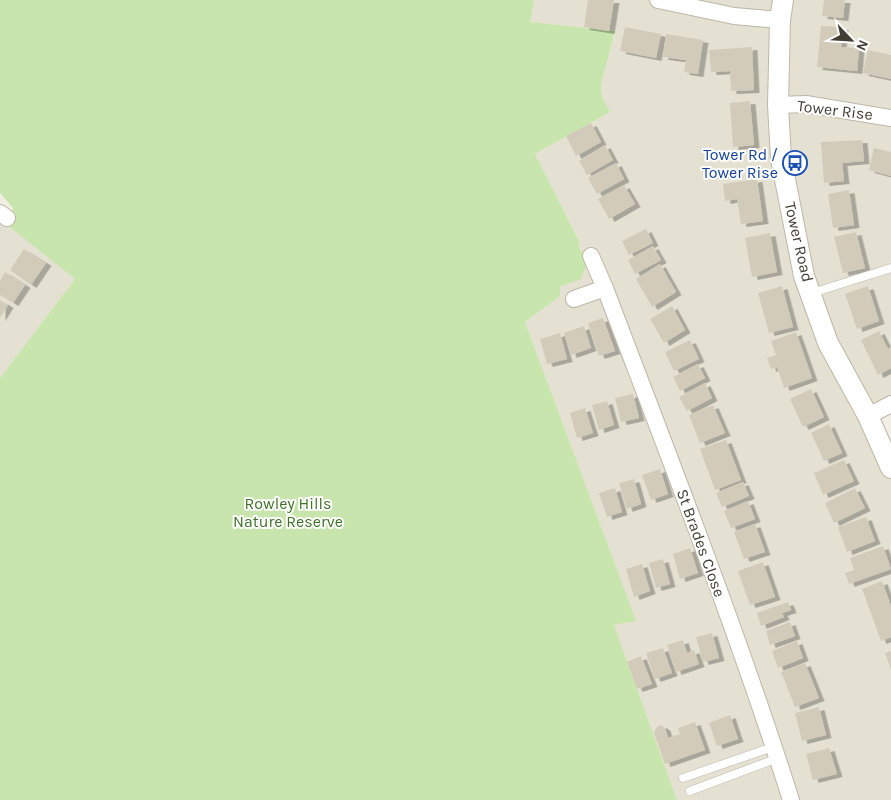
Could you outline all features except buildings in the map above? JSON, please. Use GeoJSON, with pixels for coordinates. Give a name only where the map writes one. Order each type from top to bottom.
{"type":"FeatureCollection","features":[{"type":"Feature","properties":{"kind":"street"},"geometry":{"type":"LineString","coordinates":[[658,0],[734,16],[780,20]]}},
{"type":"Feature","properties":{"kind":"street","name":"Tower Road"},"geometry":{"type":"LineString","coordinates":[[783,0],[780,20],[778,105],[781,159],[804,276],[828,343],[868,416],[891,468]]}},
{"type":"Feature","properties":{"kind":"street","name":"Tower Rise"},"geometry":{"type":"LineString","coordinates":[[778,105],[806,104],[891,118]]}},
{"type":"Feature","properties":{"kind":"street","name":"St Brades Close"},"geometry":{"type":"LineString","coordinates":[[591,256],[605,288],[698,533],[791,800]]}},
{"type":"Feature","properties":{"kind":"street"},"geometry":{"type":"LineString","coordinates":[[574,299],[605,288]]}},
{"type":"Feature","properties":{"kind":"street"},"geometry":{"type":"LineString","coordinates":[[868,416],[891,404]]}},
{"type":"Feature","properties":{"kind":"lane"},"geometry":{"type":"LineString","coordinates":[[811,294],[891,268]]}},
{"type":"Feature","properties":{"kind":"lane"},"geometry":{"type":"LineString","coordinates":[[683,778],[775,752]]}},
{"type":"Feature","properties":{"kind":"lane"},"geometry":{"type":"LineString","coordinates":[[690,792],[775,752]]}},
{"type":"Feature","properties":{"kind":"shaded area"},"geometry":{"type":"Polygon","coordinates":[[[534,0],[891,0],[891,404],[868,416],[891,468],[891,800],[677,800],[614,625],[635,620],[525,322],[560,296],[560,286],[590,256],[580,250],[577,236],[535,154],[610,112],[602,97],[601,84],[615,31],[530,22],[534,0]]]}},
{"type":"Feature","properties":{"kind":"shaded area"},"geometry":{"type":"Polygon","coordinates":[[[0,219],[75,279],[0,378],[0,219]]]}},
{"type":"Feature","properties":{"kind":"green space","name":"Rowley Hills Nature Reserve"},"geometry":{"type":"Polygon","coordinates":[[[0,0],[534,0],[530,22],[615,31],[601,84],[602,97],[610,112],[535,154],[578,239],[580,250],[591,256],[580,280],[560,286],[560,296],[525,322],[636,621],[614,625],[677,800],[0,800],[0,378],[75,279],[7,225],[13,208],[0,193],[0,0]]]}},
{"type":"Feature","properties":{"kind":"place","name":"Tower Rd / Tower Rise"},"geometry":{"type":"Point","coordinates":[795,163]}}]}
